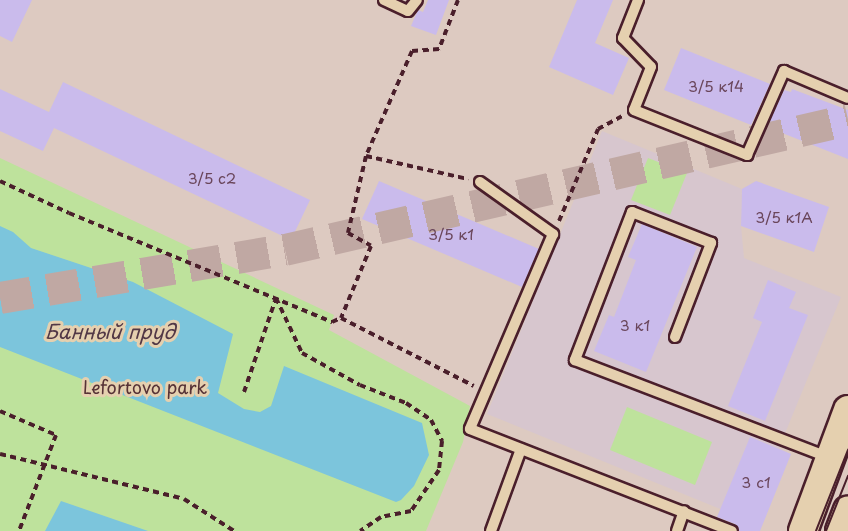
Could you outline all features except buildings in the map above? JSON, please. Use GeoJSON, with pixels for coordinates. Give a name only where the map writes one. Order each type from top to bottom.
{"type":"FeatureCollection","features":[{"type":"Feature","properties":{"kind":"main road"},"geometry":{"type":"LineString","coordinates":[[803,531],[848,410]]}},
{"type":"Feature","properties":{"kind":"main road"},"geometry":{"type":"LineString","coordinates":[[840,531],[848,510]]}},
{"type":"Feature","properties":{"kind":"lane"},"geometry":{"type":"LineString","coordinates":[[384,0],[408,11],[417,0]]}},
{"type":"Feature","properties":{"kind":"lane"},"geometry":{"type":"LineString","coordinates":[[638,0],[624,38],[651,67],[634,110],[747,155],[784,71],[848,98]]}},
{"type":"Feature","properties":{"kind":"lane"},"geometry":{"type":"LineString","coordinates":[[480,182],[554,234],[470,429],[732,531]]}},
{"type":"Feature","properties":{"kind":"lane"},"geometry":{"type":"LineString","coordinates":[[675,337],[711,243],[632,212],[575,360],[830,458]]}},
{"type":"Feature","properties":{"kind":"lane"},"geometry":{"type":"LineString","coordinates":[[491,531],[521,448]]}},
{"type":"Feature","properties":{"kind":"lane"},"geometry":{"type":"LineString","coordinates":[[677,531],[684,512]]}},
{"type":"Feature","properties":{"kind":"path"},"geometry":{"type":"LineString","coordinates":[[0,181],[69,213],[332,322],[341,318],[371,246],[348,234],[366,156],[412,51],[439,49],[458,0]]}},
{"type":"Feature","properties":{"kind":"path"},"geometry":{"type":"LineString","coordinates":[[554,234],[598,129],[634,110]]}},
{"type":"Feature","properties":{"kind":"path"},"geometry":{"type":"LineString","coordinates":[[366,156],[480,182]]}},
{"type":"Feature","properties":{"kind":"path"},"geometry":{"type":"LineString","coordinates":[[244,392],[276,298]]}},
{"type":"Feature","properties":{"kind":"path"},"geometry":{"type":"LineString","coordinates":[[276,298],[302,353],[360,385],[406,403],[431,420],[442,441],[439,470],[411,511],[381,517],[360,531]]}},
{"type":"Feature","properties":{"kind":"path"},"geometry":{"type":"LineString","coordinates":[[341,318],[486,392]]}},
{"type":"Feature","properties":{"kind":"path"},"geometry":{"type":"LineString","coordinates":[[0,411],[56,435],[47,464],[19,531]]}},
{"type":"Feature","properties":{"kind":"path"},"geometry":{"type":"LineString","coordinates":[[0,454],[184,499],[234,531]]}},
{"type":"Feature","properties":{"kind":"shaded area"},"geometry":{"type":"Polygon","coordinates":[[[602,131],[742,189],[741,226],[744,258],[841,297],[779,448],[791,454],[762,526],[487,414],[602,131]]]}},
{"type":"Feature","properties":{"kind":"green space","name":"Lefortovo park"},"geometry":{"type":"Polygon","coordinates":[[[0,158],[334,315],[329,330],[470,406],[463,442],[426,531],[0,531],[0,158]]]}},
{"type":"Feature","properties":{"kind":"green space"},"geometry":{"type":"Polygon","coordinates":[[[648,158],[687,173],[670,215],[631,200],[648,158]]]}},
{"type":"Feature","properties":{"kind":"green space"},"geometry":{"type":"Polygon","coordinates":[[[627,407],[712,442],[695,485],[610,450],[627,407]]]}},
{"type":"Feature","properties":{"kind":"water","name":"Банный пруд"},"geometry":{"type":"Polygon","coordinates":[[[0,226],[13,232],[31,248],[133,282],[233,334],[218,393],[244,409],[260,412],[271,406],[284,366],[422,423],[429,455],[414,486],[401,500],[396,502],[0,347],[0,226]]]}},
{"type":"Feature","properties":{"kind":"water"},"geometry":{"type":"Polygon","coordinates":[[[61,501],[148,531],[45,531],[61,501]]]}},
{"type":"Feature","properties":{"kind":"tunnel"},"geometry":{"type":"LineString","coordinates":[[0,298],[285,250],[848,120]]}},
{"type":"Feature","properties":{"kind":"tram line"},"geometry":{"type":"LineString","coordinates":[[816,531],[848,450]]}},
{"type":"Feature","properties":{"kind":"tram line"},"geometry":{"type":"LineString","coordinates":[[826,531],[848,476]]}}]}
